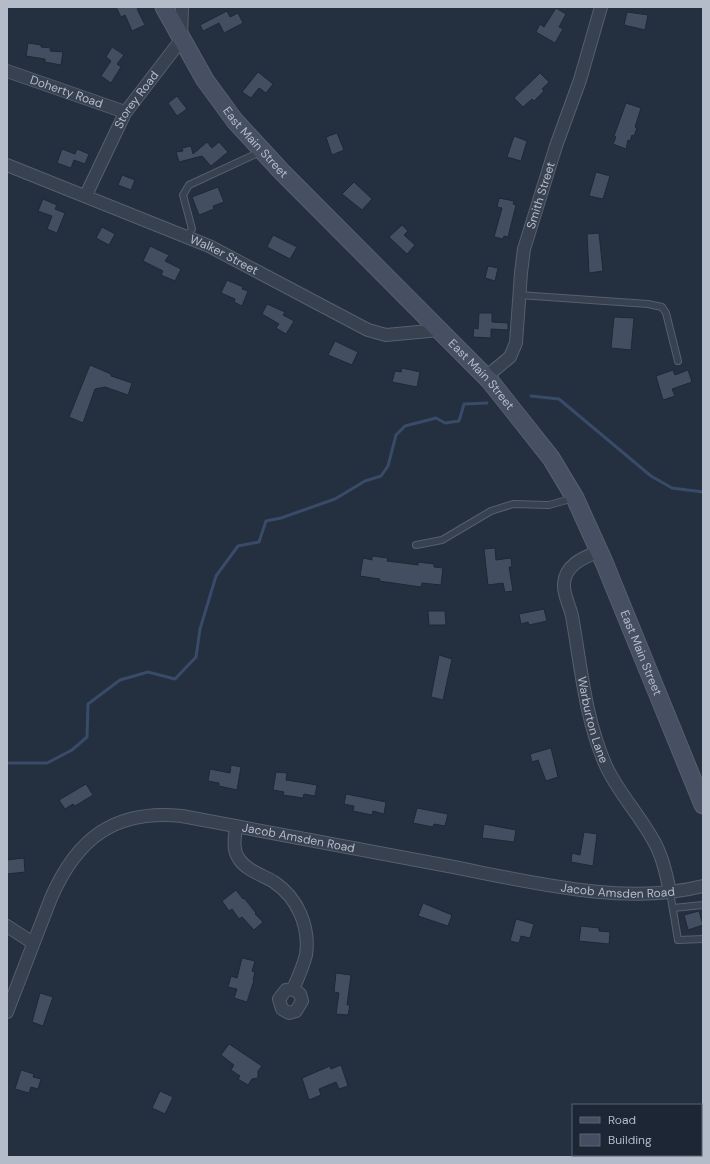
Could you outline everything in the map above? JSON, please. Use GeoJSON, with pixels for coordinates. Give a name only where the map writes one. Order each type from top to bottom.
{"type":"FeatureCollection","features":[{"type":"Feature","properties":{"kind":"main road","name":"East Main Street"},"geometry":{"type":"LineString","coordinates":[[164,7],[181,40],[205,80],[222,104],[262,151],[486,377],[505,398],[551,458],[575,498],[600,551],[703,805]]}},
{"type":"Feature","properties":{"kind":"street"},"geometry":{"type":"LineString","coordinates":[[181,40],[182,7]]}},
{"type":"Feature","properties":{"kind":"street","name":"Smith Street"},"geometry":{"type":"LineString","coordinates":[[486,377],[510,357],[516,343],[524,249],[556,146],[582,74],[601,7]]}},
{"type":"Feature","properties":{"kind":"street","name":"Storey Road"},"geometry":{"type":"LineString","coordinates":[[86,195],[125,112],[181,40]]}},
{"type":"Feature","properties":{"kind":"street","name":"Doherty Road"},"geometry":{"type":"LineString","coordinates":[[7,71],[125,112]]}},
{"type":"Feature","properties":{"kind":"street","name":"Walker Street"},"geometry":{"type":"LineString","coordinates":[[7,165],[86,195],[209,246],[372,332],[386,335],[440,330]]}},
{"type":"Feature","properties":{"kind":"street","name":"Warburton Lane"},"geometry":{"type":"LineString","coordinates":[[600,551],[573,564],[568,571],[564,584],[571,614],[588,709],[606,766],[659,851],[670,892]]}},
{"type":"Feature","properties":{"kind":"street","name":"Jacob Amsden Road"},"geometry":{"type":"LineString","coordinates":[[7,1012],[58,882],[75,854],[88,842],[117,823],[142,816],[168,815],[236,826],[554,886],[624,893],[670,892],[703,886]]}},
{"type":"Feature","properties":{"kind":"street"},"geometry":{"type":"LineString","coordinates":[[236,826],[234,845],[238,858],[248,869],[275,883],[286,892],[295,902],[302,914],[306,941],[306,954],[293,990]]}},
{"type":"Feature","properties":{"kind":"street"},"geometry":{"type":"LineString","coordinates":[[7,926],[34,943]]}},
{"type":"Feature","properties":{"kind":"lane"},"geometry":{"type":"LineString","coordinates":[[187,236],[192,229],[183,195],[189,185],[262,151]]}},
{"type":"Feature","properties":{"kind":"lane"},"geometry":{"type":"LineString","coordinates":[[519,295],[648,304],[662,307],[666,312],[678,361]]}},
{"type":"Feature","properties":{"kind":"lane"},"geometry":{"type":"LineString","coordinates":[[416,545],[442,540],[491,511],[513,504],[549,505],[575,498]]}},
{"type":"Feature","properties":{"kind":"lane"},"geometry":{"type":"LineString","coordinates":[[670,892],[678,940],[703,939]]}},
{"type":"Feature","properties":{"kind":"lane"},"geometry":{"type":"LineString","coordinates":[[673,908],[703,905]]}},
{"type":"Feature","properties":{"kind":"building"},"geometry":{"type":"Polygon","coordinates":[[[116,7],[142,7],[137,9],[145,25],[132,31],[125,15],[121,17],[116,7]]]}},
{"type":"Feature","properties":{"kind":"building"},"geometry":{"type":"Polygon","coordinates":[[[556,8],[566,14],[559,27],[563,29],[555,43],[536,32],[540,24],[544,27],[556,8]]]}},
{"type":"Feature","properties":{"kind":"building"},"geometry":{"type":"Polygon","coordinates":[[[227,11],[230,17],[238,13],[243,23],[224,33],[219,23],[203,31],[200,25],[227,11]]]}},
{"type":"Feature","properties":{"kind":"building"},"geometry":{"type":"Polygon","coordinates":[[[627,12],[648,15],[645,30],[624,25],[627,12]]]}},
{"type":"Feature","properties":{"kind":"building"},"geometry":{"type":"Polygon","coordinates":[[[28,43],[51,48],[50,51],[63,52],[61,65],[45,62],[45,59],[26,56],[28,43]]]}},
{"type":"Feature","properties":{"kind":"building"},"geometry":{"type":"Polygon","coordinates":[[[112,47],[124,55],[117,64],[121,67],[111,83],[101,76],[111,61],[106,57],[112,47]]]}},
{"type":"Feature","properties":{"kind":"building"},"geometry":{"type":"Polygon","coordinates":[[[258,72],[273,84],[266,93],[259,88],[251,98],[242,92],[258,72]]]}},
{"type":"Feature","properties":{"kind":"building"},"geometry":{"type":"Polygon","coordinates":[[[540,73],[549,82],[542,89],[544,91],[534,101],[532,99],[523,107],[514,98],[540,73]]]}},
{"type":"Feature","properties":{"kind":"building"},"geometry":{"type":"Polygon","coordinates":[[[177,96],[187,109],[177,116],[168,103],[177,96]]]}},
{"type":"Feature","properties":{"kind":"building"},"geometry":{"type":"Polygon","coordinates":[[[626,103],[641,108],[635,127],[637,128],[634,136],[632,135],[630,141],[628,140],[626,149],[613,144],[616,137],[614,136],[626,103]]]}},
{"type":"Feature","properties":{"kind":"building"},"geometry":{"type":"Polygon","coordinates":[[[337,133],[344,150],[332,155],[326,137],[337,133]]]}},
{"type":"Feature","properties":{"kind":"building"},"geometry":{"type":"Polygon","coordinates":[[[514,136],[527,141],[521,161],[507,157],[514,136]]]}},
{"type":"Feature","properties":{"kind":"building"},"geometry":{"type":"Polygon","coordinates":[[[207,142],[212,148],[219,142],[228,152],[211,166],[202,156],[179,162],[176,152],[183,151],[182,148],[191,146],[193,154],[207,142]]]}},
{"type":"Feature","properties":{"kind":"building"},"geometry":{"type":"Polygon","coordinates":[[[62,149],[75,154],[77,149],[89,154],[85,164],[74,160],[71,168],[57,163],[62,149]]]}},
{"type":"Feature","properties":{"kind":"building"},"geometry":{"type":"Polygon","coordinates":[[[596,172],[610,176],[603,199],[589,196],[596,172]]]}},
{"type":"Feature","properties":{"kind":"building"},"geometry":{"type":"Polygon","coordinates":[[[122,175],[135,180],[131,190],[118,185],[122,175]]]}},
{"type":"Feature","properties":{"kind":"building"},"geometry":{"type":"Polygon","coordinates":[[[354,182],[372,199],[362,210],[342,194],[354,182]]]}},
{"type":"Feature","properties":{"kind":"building"},"geometry":{"type":"Polygon","coordinates":[[[218,187],[224,202],[213,206],[214,209],[199,215],[192,197],[218,187]]]}},
{"type":"Feature","properties":{"kind":"building"},"geometry":{"type":"Polygon","coordinates":[[[499,198],[514,201],[513,204],[516,205],[508,237],[504,236],[503,239],[494,237],[502,208],[497,207],[499,198]]]}},
{"type":"Feature","properties":{"kind":"building"},"geometry":{"type":"Polygon","coordinates":[[[43,199],[57,205],[55,209],[65,213],[57,233],[47,229],[52,216],[38,211],[43,199]]]}},
{"type":"Feature","properties":{"kind":"building"},"geometry":{"type":"Polygon","coordinates":[[[402,225],[408,231],[404,235],[415,245],[407,254],[389,237],[402,225]]]}},
{"type":"Feature","properties":{"kind":"building"},"geometry":{"type":"Polygon","coordinates":[[[102,227],[115,234],[109,245],[96,238],[102,227]]]}},
{"type":"Feature","properties":{"kind":"building"},"geometry":{"type":"Polygon","coordinates":[[[599,233],[603,271],[589,273],[587,234],[599,233]]]}},
{"type":"Feature","properties":{"kind":"building"},"geometry":{"type":"Polygon","coordinates":[[[273,235],[297,247],[290,259],[267,247],[273,235]]]}},
{"type":"Feature","properties":{"kind":"building"},"geometry":{"type":"Polygon","coordinates":[[[150,246],[169,255],[165,261],[181,269],[175,281],[161,275],[163,271],[143,261],[150,246]]]}},
{"type":"Feature","properties":{"kind":"building"},"geometry":{"type":"Polygon","coordinates":[[[488,266],[498,268],[495,281],[485,278],[488,266]]]}},
{"type":"Feature","properties":{"kind":"building"},"geometry":{"type":"Polygon","coordinates":[[[227,280],[243,287],[242,289],[248,291],[242,306],[234,302],[235,299],[221,293],[227,280]]]}},
{"type":"Feature","properties":{"kind":"building"},"geometry":{"type":"Polygon","coordinates":[[[267,304],[285,312],[283,315],[294,321],[286,334],[276,328],[279,324],[262,314],[267,304]]]}},
{"type":"Feature","properties":{"kind":"building"},"geometry":{"type":"Polygon","coordinates":[[[479,313],[492,313],[492,322],[508,323],[508,330],[491,329],[491,338],[473,337],[474,328],[478,329],[479,313]]]}},
{"type":"Feature","properties":{"kind":"building"},"geometry":{"type":"Polygon","coordinates":[[[614,317],[634,318],[631,350],[611,348],[614,317]]]}},
{"type":"Feature","properties":{"kind":"building"},"geometry":{"type":"Polygon","coordinates":[[[335,341],[358,352],[352,365],[328,355],[335,341]]]}},
{"type":"Feature","properties":{"kind":"building"},"geometry":{"type":"Polygon","coordinates":[[[90,365],[111,374],[111,376],[132,383],[128,395],[105,387],[95,389],[83,423],[69,417],[90,365]]]}},
{"type":"Feature","properties":{"kind":"building"},"geometry":{"type":"Polygon","coordinates":[[[402,368],[420,372],[417,387],[392,382],[395,371],[401,372],[402,368]]]}},
{"type":"Feature","properties":{"kind":"building"},"geometry":{"type":"Polygon","coordinates":[[[673,370],[675,375],[688,370],[692,382],[672,389],[675,396],[663,400],[656,376],[673,370]]]}},
{"type":"Feature","properties":{"kind":"building"},"geometry":{"type":"Polygon","coordinates":[[[495,548],[496,560],[511,558],[512,567],[509,567],[513,591],[505,592],[503,583],[488,585],[484,549],[495,548]]]}},
{"type":"Feature","properties":{"kind":"building"},"geometry":{"type":"Polygon","coordinates":[[[372,556],[388,558],[387,561],[418,565],[418,562],[434,564],[434,567],[443,568],[441,585],[422,583],[421,587],[379,581],[380,579],[360,576],[363,558],[372,560],[372,556]]]}},
{"type":"Feature","properties":{"kind":"building"},"geometry":{"type":"Polygon","coordinates":[[[544,609],[547,621],[529,625],[528,622],[521,624],[519,614],[544,609]]]}},
{"type":"Feature","properties":{"kind":"building"},"geometry":{"type":"Polygon","coordinates":[[[428,611],[445,611],[446,625],[429,625],[428,611]]]}},
{"type":"Feature","properties":{"kind":"building"},"geometry":{"type":"Polygon","coordinates":[[[439,655],[452,659],[443,700],[431,697],[439,655]]]}},
{"type":"Feature","properties":{"kind":"building"},"geometry":{"type":"Polygon","coordinates":[[[551,748],[558,777],[546,781],[538,760],[532,762],[530,754],[551,748]]]}},
{"type":"Feature","properties":{"kind":"building"},"geometry":{"type":"Polygon","coordinates":[[[231,765],[241,767],[237,790],[219,786],[219,783],[208,781],[210,769],[230,773],[231,765]]]}},
{"type":"Feature","properties":{"kind":"building"},"geometry":{"type":"Polygon","coordinates":[[[276,772],[287,773],[286,780],[317,785],[315,796],[304,794],[303,798],[283,795],[284,792],[273,790],[276,772]]]}},
{"type":"Feature","properties":{"kind":"building"},"geometry":{"type":"Polygon","coordinates":[[[86,784],[93,795],[75,806],[73,804],[65,809],[59,800],[86,784]]]}},
{"type":"Feature","properties":{"kind":"building"},"geometry":{"type":"Polygon","coordinates":[[[346,794],[386,802],[384,814],[373,811],[372,815],[353,811],[354,806],[344,804],[346,794]]]}},
{"type":"Feature","properties":{"kind":"building"},"geometry":{"type":"Polygon","coordinates":[[[417,808],[448,814],[445,826],[434,824],[433,827],[413,823],[417,808]]]}},
{"type":"Feature","properties":{"kind":"building"},"geometry":{"type":"Polygon","coordinates":[[[484,824],[516,830],[514,842],[482,838],[484,824]]]}},
{"type":"Feature","properties":{"kind":"building"},"geometry":{"type":"Polygon","coordinates":[[[584,832],[597,834],[593,866],[571,862],[572,853],[580,855],[584,832]]]}},
{"type":"Feature","properties":{"kind":"building"},"geometry":{"type":"Polygon","coordinates":[[[24,858],[25,872],[7,874],[7,860],[24,858]]]}},
{"type":"Feature","properties":{"kind":"building"},"geometry":{"type":"Polygon","coordinates":[[[236,890],[263,922],[254,930],[242,917],[239,919],[232,909],[229,911],[222,901],[236,890]]]}},
{"type":"Feature","properties":{"kind":"building"},"geometry":{"type":"Polygon","coordinates":[[[423,903],[452,915],[448,926],[418,916],[423,903]]]}},
{"type":"Feature","properties":{"kind":"building"},"geometry":{"type":"Polygon","coordinates":[[[699,911],[703,925],[688,930],[684,915],[699,911]]]}},
{"type":"Feature","properties":{"kind":"building"},"geometry":{"type":"Polygon","coordinates":[[[516,919],[534,924],[530,938],[521,936],[519,943],[510,941],[516,919]]]}},
{"type":"Feature","properties":{"kind":"building"},"geometry":{"type":"Polygon","coordinates":[[[581,926],[599,928],[599,931],[610,932],[609,944],[579,941],[581,926]]]}},
{"type":"Feature","properties":{"kind":"building"},"geometry":{"type":"Polygon","coordinates":[[[242,958],[255,961],[252,971],[255,972],[254,980],[247,1002],[234,998],[237,989],[228,987],[231,976],[237,978],[242,958]]]}},
{"type":"Feature","properties":{"kind":"building"},"geometry":{"type":"Polygon","coordinates":[[[336,973],[351,975],[347,1005],[350,1005],[348,1015],[336,1014],[339,993],[334,992],[336,973]]]}},
{"type":"Feature","properties":{"kind":"building"},"geometry":{"type":"Polygon","coordinates":[[[40,993],[53,997],[43,1026],[32,1022],[40,993]]]}},
{"type":"Feature","properties":{"kind":"building"},"geometry":{"type":"Polygon","coordinates":[[[229,1044],[262,1066],[258,1071],[258,1078],[252,1079],[248,1085],[238,1079],[240,1076],[231,1070],[234,1065],[221,1055],[229,1044]]]}},
{"type":"Feature","properties":{"kind":"building"},"geometry":{"type":"Polygon","coordinates":[[[341,1065],[348,1086],[339,1089],[336,1082],[319,1089],[321,1095],[309,1100],[302,1078],[330,1066],[331,1069],[341,1065]]]}},
{"type":"Feature","properties":{"kind":"building"},"geometry":{"type":"Polygon","coordinates":[[[21,1070],[34,1074],[33,1077],[41,1079],[38,1089],[31,1087],[29,1093],[15,1089],[21,1070]]]}},
{"type":"Feature","properties":{"kind":"building"},"geometry":{"type":"Polygon","coordinates":[[[160,1091],[173,1097],[165,1114],[152,1108],[160,1091]]]}},
{"type":"Feature","properties":{"kind":"waterway"},"geometry":{"type":"LineString","coordinates":[[531,396],[559,399],[651,476],[672,488],[703,492]]}},
{"type":"Feature","properties":{"kind":"waterway"},"geometry":{"type":"LineString","coordinates":[[7,763],[47,763],[72,750],[87,737],[88,704],[120,680],[148,672],[175,679],[196,657],[200,629],[216,576],[238,546],[259,542],[266,521],[281,518],[335,499],[365,481],[381,476],[388,466],[396,435],[405,426],[436,418],[445,423],[459,421],[464,404],[487,403]]}}]}
